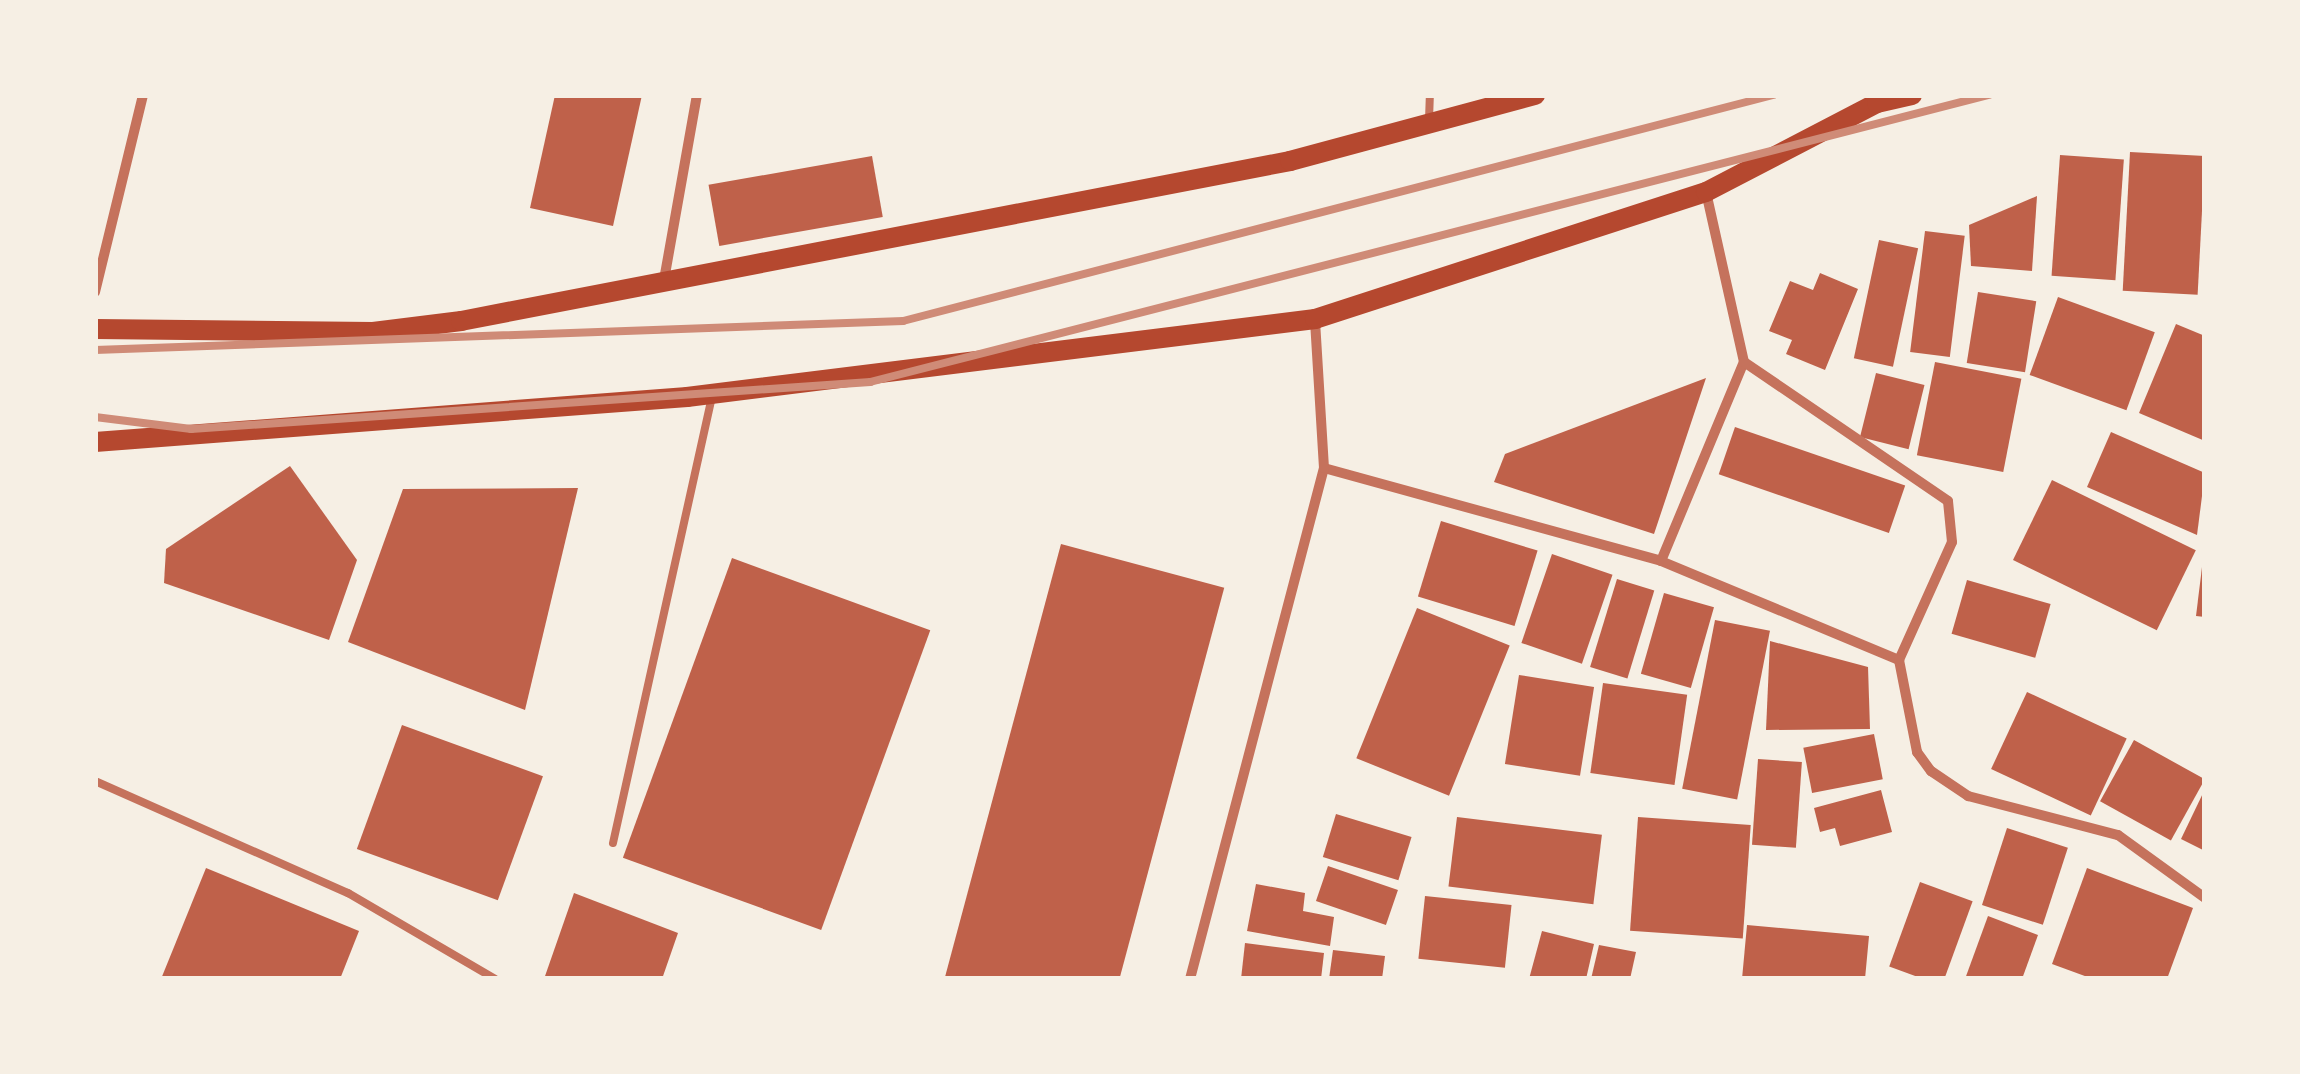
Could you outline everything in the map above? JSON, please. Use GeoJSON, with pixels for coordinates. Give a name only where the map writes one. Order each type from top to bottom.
{"type":"FeatureCollection","features":[{"type":"Feature","properties":{"kind":"main road"},"geometry":{"type":"LineString","coordinates":[[95,329],[372,332],[664,282],[1290,160],[1535,95]]}},
{"type":"Feature","properties":{"kind":"main road"},"geometry":{"type":"LineString","coordinates":[[95,442],[713,394],[1316,319],[1706,192],[1877,103],[1912,95]]}},
{"type":"Feature","properties":{"kind":"street"},"geometry":{"type":"LineString","coordinates":[[95,292],[144,95]]}},
{"type":"Feature","properties":{"kind":"street"},"geometry":{"type":"LineString","coordinates":[[664,282],[697,95]]}},
{"type":"Feature","properties":{"kind":"street"},"geometry":{"type":"LineString","coordinates":[[1661,561],[1744,362],[1706,192]]}},
{"type":"Feature","properties":{"kind":"street"},"geometry":{"type":"LineString","coordinates":[[1190,979],[1324,468],[1316,319]]}},
{"type":"Feature","properties":{"kind":"street"},"geometry":{"type":"LineString","coordinates":[[1744,362],[1948,501],[1952,542],[1899,660],[1917,752],[1931,770],[1968,796],[2118,835],[2205,898]]}},
{"type":"Feature","properties":{"kind":"street"},"geometry":{"type":"LineString","coordinates":[[1324,468],[1661,561],[1899,660]]}},
{"type":"Feature","properties":{"kind":"lane"},"geometry":{"type":"LineString","coordinates":[[1429,124],[1430,95]]}},
{"type":"Feature","properties":{"kind":"lane"},"geometry":{"type":"LineString","coordinates":[[613,843],[713,394]]}},
{"type":"Feature","properties":{"kind":"lane"},"geometry":{"type":"LineString","coordinates":[[95,781],[348,893],[495,979]]}},
{"type":"Feature","properties":{"kind":"building"},"geometry":{"type":"Polygon","coordinates":[[[555,95],[642,95],[613,226],[530,208],[555,95]]]}},
{"type":"Feature","properties":{"kind":"building"},"geometry":{"type":"Polygon","coordinates":[[[2130,152],[2205,156],[2198,295],[2123,291],[2130,152]]]}},
{"type":"Feature","properties":{"kind":"building"},"geometry":{"type":"Polygon","coordinates":[[[2060,155],[2124,159],[2115,280],[2052,276],[2060,155]]]}},
{"type":"Feature","properties":{"kind":"building"},"geometry":{"type":"Polygon","coordinates":[[[872,156],[883,217],[719,246],[709,185],[872,156]]]}},
{"type":"Feature","properties":{"kind":"building"},"geometry":{"type":"Polygon","coordinates":[[[2037,196],[2032,271],[1971,266],[1969,225],[2037,196]]]}},
{"type":"Feature","properties":{"kind":"building"},"geometry":{"type":"Polygon","coordinates":[[[1925,231],[1965,236],[1950,357],[1910,352],[1925,231]]]}},
{"type":"Feature","properties":{"kind":"building"},"geometry":{"type":"Polygon","coordinates":[[[1879,240],[1918,248],[1893,367],[1854,358],[1879,240]]]}},
{"type":"Feature","properties":{"kind":"building"},"geometry":{"type":"Polygon","coordinates":[[[1820,273],[1858,289],[1825,370],[1786,354],[1792,340],[1769,331],[1790,281],[1813,290],[1820,273]]]}},
{"type":"Feature","properties":{"kind":"building"},"geometry":{"type":"Polygon","coordinates":[[[1978,292],[2036,301],[2025,372],[1967,363],[1978,292]]]}},
{"type":"Feature","properties":{"kind":"building"},"geometry":{"type":"Polygon","coordinates":[[[2058,297],[2155,332],[2126,410],[2030,375],[2058,297]]]}},
{"type":"Feature","properties":{"kind":"building"},"geometry":{"type":"Polygon","coordinates":[[[2176,324],[2205,336],[2205,441],[2139,413],[2176,324]]]}},
{"type":"Feature","properties":{"kind":"building"},"geometry":{"type":"Polygon","coordinates":[[[1935,362],[2021,379],[2003,472],[1917,455],[1935,362]]]}},
{"type":"Feature","properties":{"kind":"building"},"geometry":{"type":"Polygon","coordinates":[[[1876,373],[1925,385],[1909,449],[1860,437],[1876,373]]]}},
{"type":"Feature","properties":{"kind":"building"},"geometry":{"type":"Polygon","coordinates":[[[1706,378],[1654,534],[1494,482],[1505,454],[1706,378]]]}},
{"type":"Feature","properties":{"kind":"building"},"geometry":{"type":"Polygon","coordinates":[[[1735,427],[1905,486],[1889,533],[1719,474],[1735,427]]]}},
{"type":"Feature","properties":{"kind":"building"},"geometry":{"type":"Polygon","coordinates":[[[2111,432],[2205,473],[2197,535],[2087,487],[2111,432]]]}},
{"type":"Feature","properties":{"kind":"building"},"geometry":{"type":"Polygon","coordinates":[[[290,466],[357,560],[329,640],[164,583],[166,549],[290,466]]]}},
{"type":"Feature","properties":{"kind":"building"},"geometry":{"type":"Polygon","coordinates":[[[2052,480],[2196,550],[2157,630],[2013,560],[2052,480]]]}},
{"type":"Feature","properties":{"kind":"building"},"geometry":{"type":"Polygon","coordinates":[[[578,488],[525,710],[348,642],[403,489],[578,488]]]}},
{"type":"Feature","properties":{"kind":"building"},"geometry":{"type":"Polygon","coordinates":[[[1441,521],[1538,551],[1514,626],[1418,597],[1441,521]]]}},
{"type":"Feature","properties":{"kind":"building"},"geometry":{"type":"Polygon","coordinates":[[[1061,544],[1224,588],[1119,979],[944,979],[1061,544]]]}},
{"type":"Feature","properties":{"kind":"building"},"geometry":{"type":"Polygon","coordinates":[[[1552,554],[1613,575],[1582,664],[1521,643],[1552,554]]]}},
{"type":"Feature","properties":{"kind":"building"},"geometry":{"type":"Polygon","coordinates":[[[732,558],[930,630],[821,930],[623,858],[732,558]]]}},
{"type":"Feature","properties":{"kind":"building"},"geometry":{"type":"Polygon","coordinates":[[[2205,560],[2205,617],[2196,616],[2205,560]]]}},
{"type":"Feature","properties":{"kind":"building"},"geometry":{"type":"Polygon","coordinates":[[[1617,579],[1654,590],[1627,678],[1590,667],[1617,579]]]}},
{"type":"Feature","properties":{"kind":"building"},"geometry":{"type":"Polygon","coordinates":[[[1967,580],[2051,604],[2035,658],[1952,634],[1967,580]]]}},
{"type":"Feature","properties":{"kind":"building"},"geometry":{"type":"Polygon","coordinates":[[[1664,593],[1714,607],[1691,688],[1641,674],[1664,593]]]}},
{"type":"Feature","properties":{"kind":"building"},"geometry":{"type":"Polygon","coordinates":[[[1417,608],[1510,645],[1449,796],[1356,758],[1417,608]]]}},
{"type":"Feature","properties":{"kind":"building"},"geometry":{"type":"Polygon","coordinates":[[[1715,620],[1770,631],[1737,800],[1682,789],[1715,620]]]}},
{"type":"Feature","properties":{"kind":"building"},"geometry":{"type":"Polygon","coordinates":[[[1770,641],[1868,667],[1870,729],[1766,730],[1770,641]]]}},
{"type":"Feature","properties":{"kind":"building"},"geometry":{"type":"Polygon","coordinates":[[[1519,675],[1594,687],[1580,776],[1505,764],[1519,675]]]}},
{"type":"Feature","properties":{"kind":"building"},"geometry":{"type":"Polygon","coordinates":[[[1603,683],[1687,695],[1675,785],[1590,773],[1603,683]]]}},
{"type":"Feature","properties":{"kind":"building"},"geometry":{"type":"Polygon","coordinates":[[[2027,692],[2127,738],[2091,816],[1991,769],[2027,692]]]}},
{"type":"Feature","properties":{"kind":"building"},"geometry":{"type":"Polygon","coordinates":[[[402,725],[543,776],[498,900],[357,849],[402,725]]]}},
{"type":"Feature","properties":{"kind":"building"},"geometry":{"type":"Polygon","coordinates":[[[1874,734],[1883,779],[1812,793],[1803,748],[1874,734]]]}},
{"type":"Feature","properties":{"kind":"building"},"geometry":{"type":"Polygon","coordinates":[[[2134,740],[2205,779],[2171,840],[2100,801],[2134,740]]]}},
{"type":"Feature","properties":{"kind":"building"},"geometry":{"type":"Polygon","coordinates":[[[1758,759],[1802,762],[1796,848],[1752,845],[1758,759]]]}},
{"type":"Feature","properties":{"kind":"building"},"geometry":{"type":"Polygon","coordinates":[[[2205,789],[2205,851],[2181,839],[2205,789]]]}},
{"type":"Feature","properties":{"kind":"building"},"geometry":{"type":"Polygon","coordinates":[[[1881,790],[1892,832],[1840,846],[1835,828],[1820,832],[1814,808],[1881,790]]]}},
{"type":"Feature","properties":{"kind":"building"},"geometry":{"type":"Polygon","coordinates":[[[1336,814],[1412,837],[1398,880],[1323,857],[1336,814]]]}},
{"type":"Feature","properties":{"kind":"building"},"geometry":{"type":"Polygon","coordinates":[[[1457,817],[1602,835],[1593,904],[1448,886],[1457,817]]]}},
{"type":"Feature","properties":{"kind":"building"},"geometry":{"type":"Polygon","coordinates":[[[1638,817],[1751,825],[1743,939],[1630,931],[1638,817]]]}},
{"type":"Feature","properties":{"kind":"building"},"geometry":{"type":"Polygon","coordinates":[[[2007,828],[2068,848],[2043,925],[1982,905],[2007,828]]]}},
{"type":"Feature","properties":{"kind":"building"},"geometry":{"type":"Polygon","coordinates":[[[1328,866],[1398,890],[1386,925],[1316,901],[1328,866]]]}},
{"type":"Feature","properties":{"kind":"building"},"geometry":{"type":"Polygon","coordinates":[[[206,868],[359,931],[340,979],[161,979],[206,868]]]}},
{"type":"Feature","properties":{"kind":"building"},"geometry":{"type":"Polygon","coordinates":[[[2087,868],[2193,908],[2167,979],[2093,979],[2052,964],[2087,868]]]}},
{"type":"Feature","properties":{"kind":"building"},"geometry":{"type":"Polygon","coordinates":[[[1920,882],[1973,901],[1944,979],[1923,979],[1889,967],[1920,882]]]}},
{"type":"Feature","properties":{"kind":"building"},"geometry":{"type":"Polygon","coordinates":[[[1256,884],[1305,893],[1303,911],[1334,917],[1330,946],[1247,931],[1256,884]]]}},
{"type":"Feature","properties":{"kind":"building"},"geometry":{"type":"Polygon","coordinates":[[[574,893],[678,933],[662,979],[544,979],[574,893]]]}},
{"type":"Feature","properties":{"kind":"building"},"geometry":{"type":"Polygon","coordinates":[[[1425,896],[1512,905],[1505,968],[1418,959],[1425,896]]]}},
{"type":"Feature","properties":{"kind":"building"},"geometry":{"type":"Polygon","coordinates":[[[1988,916],[2038,935],[2022,979],[1965,979],[1988,916]]]}},
{"type":"Feature","properties":{"kind":"building"},"geometry":{"type":"Polygon","coordinates":[[[1747,925],[1869,936],[1865,979],[1742,979],[1747,925]]]}},
{"type":"Feature","properties":{"kind":"building"},"geometry":{"type":"Polygon","coordinates":[[[1542,931],[1594,944],[1586,979],[1529,979],[1542,931]]]}},
{"type":"Feature","properties":{"kind":"building"},"geometry":{"type":"Polygon","coordinates":[[[1245,943],[1324,953],[1321,979],[1241,979],[1245,943]]]}},
{"type":"Feature","properties":{"kind":"building"},"geometry":{"type":"Polygon","coordinates":[[[1599,945],[1636,952],[1630,979],[1591,979],[1599,945]]]}},
{"type":"Feature","properties":{"kind":"building"},"geometry":{"type":"Polygon","coordinates":[[[1333,950],[1385,956],[1382,979],[1329,979],[1333,950]]]}},
{"type":"Feature","properties":{"kind":"railway"},"geometry":{"type":"LineString","coordinates":[[95,350],[903,321],[1773,95]]}},
{"type":"Feature","properties":{"kind":"railway"},"geometry":{"type":"LineString","coordinates":[[95,417],[191,429],[870,382],[1989,95]]}}]}
